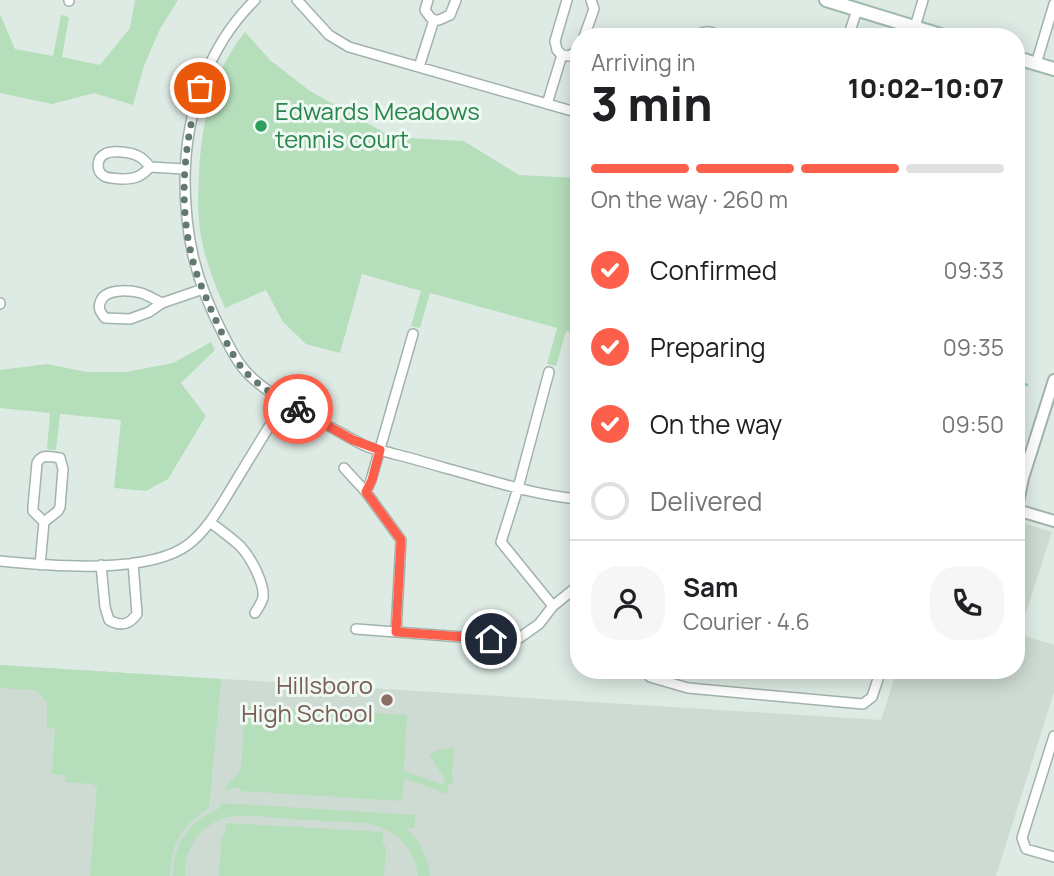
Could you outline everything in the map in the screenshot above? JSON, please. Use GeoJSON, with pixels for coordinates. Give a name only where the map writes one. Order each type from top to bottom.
{"type":"FeatureCollection","features":[{"type":"Feature","properties":{"kind":"main road"},"geometry":{"type":"LineString","coordinates":[[826,0],[918,28]]}},
{"type":"Feature","properties":{"kind":"main road"},"geometry":{"type":"LineString","coordinates":[[1025,61],[1054,69]]}},
{"type":"Feature","properties":{"kind":"street"},"geometry":{"type":"LineString","coordinates":[[255,0],[218,47],[204,78],[193,110],[185,169],[187,232],[192,257],[218,325],[235,358],[255,380],[285,401],[353,440],[518,488],[570,498]]}},
{"type":"Feature","properties":{"kind":"street"},"geometry":{"type":"LineString","coordinates":[[297,0],[321,27],[349,47],[570,110]]}},
{"type":"Feature","properties":{"kind":"street"},"geometry":{"type":"LineString","coordinates":[[428,0],[425,10],[434,20]]}},
{"type":"Feature","properties":{"kind":"street"},"geometry":{"type":"LineString","coordinates":[[434,20],[450,15],[456,0]]}},
{"type":"Feature","properties":{"kind":"street"},"geometry":{"type":"LineString","coordinates":[[568,0],[555,41],[557,50],[562,55],[570,55]]}},
{"type":"Feature","properties":{"kind":"street"},"geometry":{"type":"LineString","coordinates":[[587,28],[594,9],[591,0]]}},
{"type":"Feature","properties":{"kind":"street"},"geometry":{"type":"LineString","coordinates":[[915,27],[923,0]]}},
{"type":"Feature","properties":{"kind":"street"},"geometry":{"type":"LineString","coordinates":[[1036,64],[1054,4]]}},
{"type":"Feature","properties":{"kind":"street"},"geometry":{"type":"LineString","coordinates":[[851,28],[857,10]]}},
{"type":"Feature","properties":{"kind":"street"},"geometry":{"type":"LineString","coordinates":[[419,67],[434,20]]}},
{"type":"Feature","properties":{"kind":"street"},"geometry":{"type":"LineString","coordinates":[[547,104],[562,55]]}},
{"type":"Feature","properties":{"kind":"street"},"geometry":{"type":"LineString","coordinates":[[150,167],[136,154],[109,152],[99,159],[98,170],[107,178],[134,179],[150,167],[185,169]]}},
{"type":"Feature","properties":{"kind":"street"},"geometry":{"type":"LineString","coordinates":[[162,303],[139,293],[116,292],[107,293],[99,305],[100,313],[105,318],[130,319],[149,312],[162,303],[203,289]]}},
{"type":"Feature","properties":{"kind":"street"},"geometry":{"type":"LineString","coordinates":[[366,492],[372,480],[413,334]]}},
{"type":"Feature","properties":{"kind":"street"},"geometry":{"type":"LineString","coordinates":[[549,372],[501,542],[553,607]]}},
{"type":"Feature","properties":{"kind":"street"},"geometry":{"type":"LineString","coordinates":[[1025,472],[1054,380]]}},
{"type":"Feature","properties":{"kind":"street"},"geometry":{"type":"LineString","coordinates":[[0,561],[75,566],[133,563],[169,556],[188,545],[210,522],[285,401]]}},
{"type":"Feature","properties":{"kind":"street"},"geometry":{"type":"LineString","coordinates":[[40,565],[44,522],[60,507],[63,469],[60,458],[43,456],[37,463],[33,511],[44,522]]}},
{"type":"Feature","properties":{"kind":"street"},"geometry":{"type":"LineString","coordinates":[[344,468],[366,492],[401,540],[396,632]]}},
{"type":"Feature","properties":{"kind":"street"},"geometry":{"type":"LineString","coordinates":[[1025,512],[1054,521]]}},
{"type":"Feature","properties":{"kind":"street"},"geometry":{"type":"LineString","coordinates":[[210,522],[241,547],[255,567],[263,589],[263,596],[255,613]]}},
{"type":"Feature","properties":{"kind":"street"},"geometry":{"type":"LineString","coordinates":[[101,565],[105,607],[110,620],[122,625],[128,623],[136,614],[133,563]]}},
{"type":"Feature","properties":{"kind":"street"},"geometry":{"type":"LineString","coordinates":[[356,629],[515,641],[540,624],[553,607],[570,593]]}},
{"type":"Feature","properties":{"kind":"street"},"geometry":{"type":"LineString","coordinates":[[657,679],[688,688],[863,704],[872,697],[878,679]]}},
{"type":"Feature","properties":{"kind":"street"},"geometry":{"type":"LineString","coordinates":[[1054,736],[1022,838],[1026,849],[1054,857]]}},
{"type":"Feature","properties":{"kind":"shaded area","name":"Hillsboro High School"},"geometry":{"type":"Polygon","coordinates":[[[1025,524],[1052,532],[1025,615],[1025,524]]]}},
{"type":"Feature","properties":{"kind":"shaded area","name":"Hillsboro High School"},"geometry":{"type":"Polygon","coordinates":[[[1025,636],[1054,645],[1054,692],[996,876],[0,876],[0,665],[881,720],[894,679],[1025,679],[1025,636]]]}},
{"type":"Feature","properties":{"kind":"green space"},"geometry":{"type":"Polygon","coordinates":[[[135,0],[178,0],[160,29],[144,66],[133,105],[94,93],[52,104],[0,93],[0,14],[15,49],[53,56],[61,15],[69,17],[62,57],[100,65],[130,28],[135,0]]]}},
{"type":"Feature","properties":{"kind":"green space"},"geometry":{"type":"Polygon","coordinates":[[[245,32],[270,60],[310,91],[392,137],[464,141],[519,175],[570,178],[570,332],[566,331],[556,366],[547,364],[557,328],[430,293],[420,328],[411,326],[421,291],[362,274],[340,353],[306,344],[283,322],[266,290],[225,308],[203,245],[198,212],[199,172],[203,134],[211,98],[224,64],[245,32]]]}},
{"type":"Feature","properties":{"kind":"green space"},"geometry":{"type":"Polygon","coordinates":[[[211,342],[215,350],[181,383],[206,416],[168,479],[146,491],[114,488],[121,420],[60,414],[56,450],[47,449],[50,413],[0,408],[0,370],[47,364],[87,372],[126,372],[173,363],[211,342]]]}},
{"type":"Feature","properties":{"kind":"green space"},"geometry":{"type":"Polygon","coordinates":[[[0,665],[221,679],[209,808],[192,821],[180,836],[172,855],[170,876],[90,876],[97,787],[92,784],[65,782],[65,775],[52,774],[55,729],[47,728],[47,702],[37,690],[0,688],[0,665]]]}},
{"type":"Feature","properties":{"kind":"green space"},"geometry":{"type":"Polygon","coordinates":[[[245,706],[407,715],[404,771],[444,785],[445,780],[429,754],[454,748],[454,783],[446,785],[449,787],[447,794],[404,778],[402,801],[240,791],[240,787],[226,790],[241,770],[245,706]]]}},
{"type":"Feature","properties":{"kind":"green space"},"geometry":{"type":"Polygon","coordinates":[[[220,803],[415,815],[414,828],[406,828],[422,850],[430,876],[418,876],[408,848],[385,829],[365,823],[249,815],[224,818],[205,828],[188,854],[185,876],[173,876],[176,853],[185,834],[200,819],[220,808],[220,803]]]}},
{"type":"Feature","properties":{"kind":"green space"},"geometry":{"type":"Polygon","coordinates":[[[226,823],[383,832],[382,845],[386,846],[384,876],[219,876],[222,835],[225,835],[226,823]]]}},
{"type":"Feature","properties":{"kind":"way so far"},"geometry":{"type":"LineString","coordinates":[[200,88],[193,110],[185,169],[187,232],[192,257],[218,325],[235,358],[255,380],[298,409]]}},
{"type":"Feature","properties":{"kind":"place","name":"Edwards Meadows tennis court"},"geometry":{"type":"Point","coordinates":[261,126]}},
{"type":"Feature","properties":{"kind":"place","name":"Hillsboro High School"},"geometry":{"type":"Point","coordinates":[387,700]}},
{"type":"Feature","properties":{"kind":"route"},"geometry":{"type":"LineString","coordinates":[[298,409],[353,440],[380,450],[366,492],[401,540],[396,632],[491,639]]}}]}
